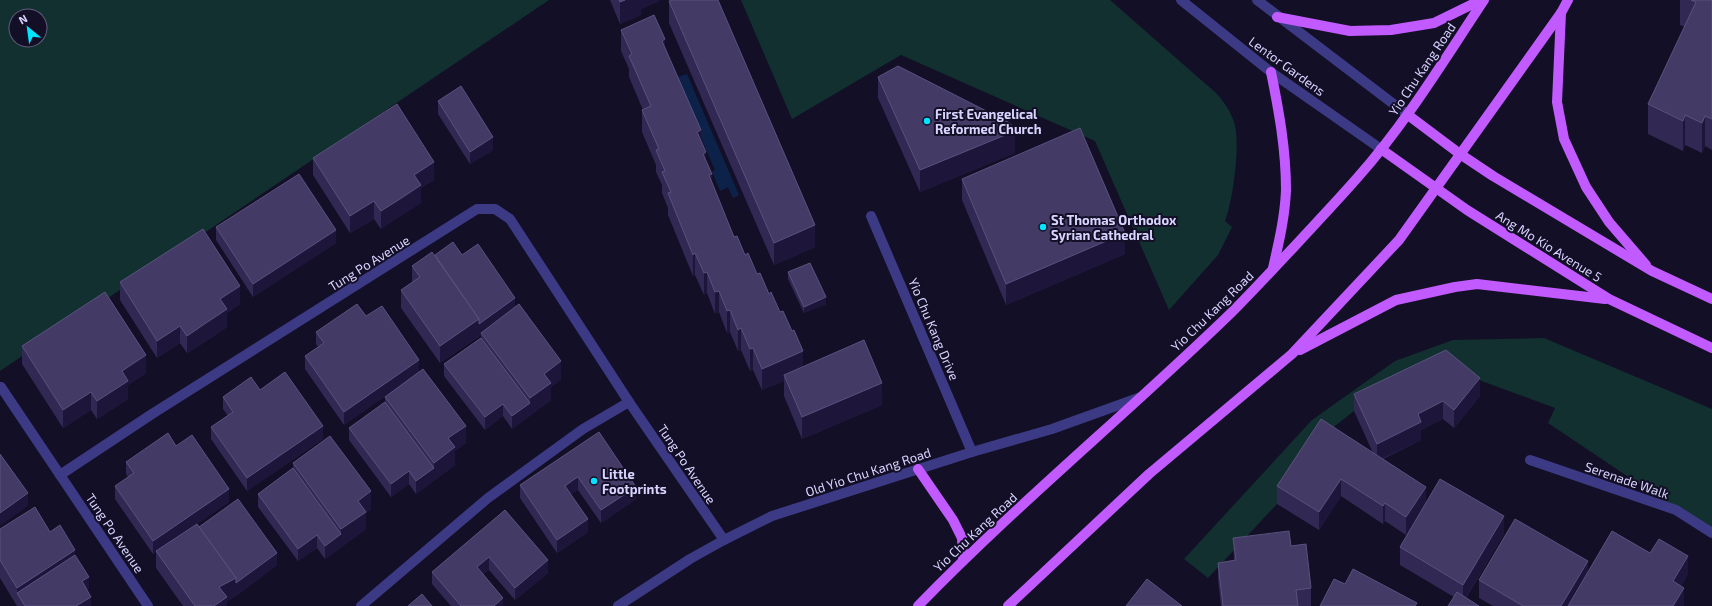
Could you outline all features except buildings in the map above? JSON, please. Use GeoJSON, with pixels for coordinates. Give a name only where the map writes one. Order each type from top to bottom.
{"type":"FeatureCollection","features":[{"type":"Feature","properties":{"kind":"main road"},"geometry":{"type":"LineString","coordinates":[[1277,17],[1350,31],[1391,30],[1434,23],[1481,0]]}},
{"type":"Feature","properties":{"kind":"main road","name":"Yio Chu Kang Road"},"geometry":{"type":"LineString","coordinates":[[918,606],[963,559],[1141,397],[1234,310],[1272,270],[1359,176],[1408,115],[1484,0]]}},
{"type":"Feature","properties":{"kind":"main road"},"geometry":{"type":"LineString","coordinates":[[1008,606],[1149,474],[1292,354],[1399,240],[1561,13],[1568,0]]}},
{"type":"Feature","properties":{"kind":"main road"},"geometry":{"type":"LineString","coordinates":[[1561,13],[1557,102],[1564,139],[1586,187],[1609,222],[1652,271]]}},
{"type":"Feature","properties":{"kind":"main road"},"geometry":{"type":"LineString","coordinates":[[1271,72],[1281,117],[1286,190],[1281,233],[1272,270]]}},
{"type":"Feature","properties":{"kind":"main road"},"geometry":{"type":"LineString","coordinates":[[1408,115],[1460,154],[1652,271],[1712,299]]}},
{"type":"Feature","properties":{"kind":"main road","name":"Ang Mo Kio Avenue 5"},"geometry":{"type":"LineString","coordinates":[[1381,149],[1467,210],[1609,300],[1712,348]]}},
{"type":"Feature","properties":{"kind":"main road"},"geometry":{"type":"LineString","coordinates":[[1292,354],[1396,300],[1455,287],[1477,284],[1609,300]]}},
{"type":"Feature","properties":{"kind":"main road"},"geometry":{"type":"LineString","coordinates":[[918,469],[953,520],[962,538],[963,559]]}},
{"type":"Feature","properties":{"kind":"street","name":"Lentor Gardens"},"geometry":{"type":"LineString","coordinates":[[1181,0],[1271,72],[1381,149]]}},
{"type":"Feature","properties":{"kind":"street"},"geometry":{"type":"LineString","coordinates":[[1257,0],[1277,17],[1408,115]]}},
{"type":"Feature","properties":{"kind":"street","name":"Tung Po Avenue"},"geometry":{"type":"LineString","coordinates":[[60,475],[152,414],[477,209],[495,209],[510,219],[629,402],[724,540]]}},
{"type":"Feature","properties":{"kind":"street","name":"Yio Chu Kang Drive"},"geometry":{"type":"LineString","coordinates":[[871,216],[972,452]]}},
{"type":"Feature","properties":{"kind":"street","name":"Tung Po Avenue"},"geometry":{"type":"LineString","coordinates":[[1,387],[148,606]]}},
{"type":"Feature","properties":{"kind":"street","name":"Old Yio Chu Kang Road"},"geometry":{"type":"LineString","coordinates":[[618,606],[690,559],[772,516],[972,452],[1052,429],[1141,397]]}},
{"type":"Feature","properties":{"kind":"street"},"geometry":{"type":"LineString","coordinates":[[361,606],[488,498],[582,429],[629,402]]}},
{"type":"Feature","properties":{"kind":"street","name":"Serenade Walk"},"geometry":{"type":"LineString","coordinates":[[1530,460],[1676,510],[1712,534]]}},
{"type":"Feature","properties":{"kind":"green space"},"geometry":{"type":"Polygon","coordinates":[[[0,0],[549,0],[0,371],[0,0]]]}},
{"type":"Feature","properties":{"kind":"green space"},"geometry":{"type":"Polygon","coordinates":[[[741,0],[1110,0],[1216,93],[1229,110],[1234,122],[1237,143],[1231,200],[1225,221],[1232,227],[1218,255],[1169,310],[1095,141],[901,55],[792,119],[741,0]]]}},
{"type":"Feature","properties":{"kind":"green space"},"geometry":{"type":"Polygon","coordinates":[[[1544,338],[1712,409],[1712,533],[1548,423],[1555,408],[1446,368],[1354,411],[1321,437],[1277,504],[1208,578],[1184,559],[1312,420],[1395,361],[1453,340],[1544,338]]]}},
{"type":"Feature","properties":{"kind":"water"},"geometry":{"type":"Polygon","coordinates":[[[687,74],[739,195],[733,198],[728,187],[720,191],[712,172],[715,170],[675,78],[687,74]]]}},
{"type":"Feature","properties":{"kind":"place","name":"First Evangelical Reformed Church"},"geometry":{"type":"Point","coordinates":[927,121]}},
{"type":"Feature","properties":{"kind":"place","name":"St Thomas Orthodox Syrian Cathedral"},"geometry":{"type":"Point","coordinates":[1043,227]}},
{"type":"Feature","properties":{"kind":"place","name":"Little Footprints"},"geometry":{"type":"Point","coordinates":[594,481]}}]}
